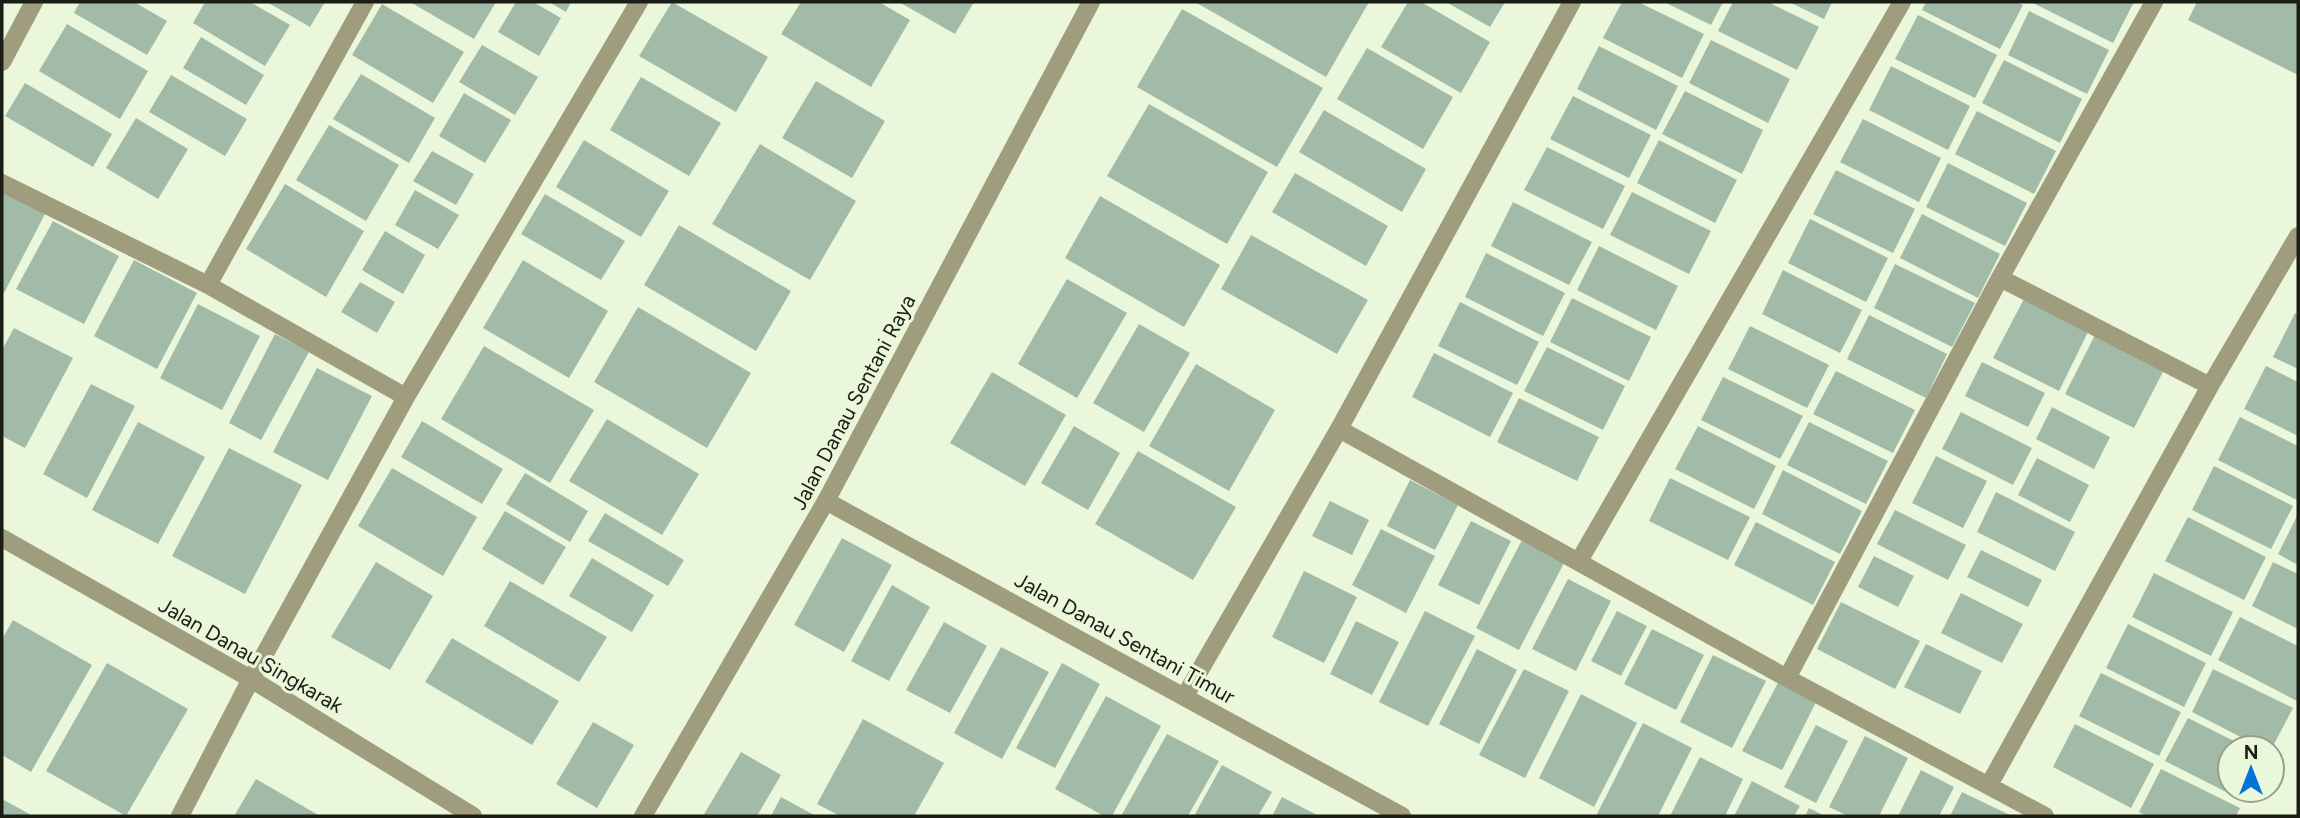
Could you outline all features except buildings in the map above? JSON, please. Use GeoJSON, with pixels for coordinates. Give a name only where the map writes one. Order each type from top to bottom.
{"type":"FeatureCollection","features":[{"type":"Feature","properties":{"kind":"street"},"geometry":{"type":"LineString","coordinates":[[2,62],[34,2]]}},
{"type":"Feature","properties":{"kind":"street"},"geometry":{"type":"LineString","coordinates":[[208,285],[365,2]]}},
{"type":"Feature","properties":{"kind":"street"},"geometry":{"type":"LineString","coordinates":[[180,816],[251,679],[406,397],[639,2]]}},
{"type":"Feature","properties":{"kind":"street","name":"Jalan Danau Sentani Raya"},"geometry":{"type":"LineString","coordinates":[[643,816],[826,501],[1091,2]]}},
{"type":"Feature","properties":{"kind":"street"},"geometry":{"type":"LineString","coordinates":[[1185,696],[1339,429],[1572,2]]}},
{"type":"Feature","properties":{"kind":"street"},"geometry":{"type":"LineString","coordinates":[[1579,561],[1902,2]]}},
{"type":"Feature","properties":{"kind":"street"},"geometry":{"type":"LineString","coordinates":[[1787,678],[2000,278],[2154,2]]}},
{"type":"Feature","properties":{"kind":"street"},"geometry":{"type":"LineString","coordinates":[[2,183],[208,285],[406,397]]}},
{"type":"Feature","properties":{"kind":"street"},"geometry":{"type":"LineString","coordinates":[[1989,785],[2210,386],[2298,236]]}},
{"type":"Feature","properties":{"kind":"street"},"geometry":{"type":"LineString","coordinates":[[2000,278],[2210,386]]}},
{"type":"Feature","properties":{"kind":"street"},"geometry":{"type":"LineString","coordinates":[[1339,429],[1787,678],[2045,816]]}},
{"type":"Feature","properties":{"kind":"street","name":"Jalan Danau Sentani Timur"},"geometry":{"type":"LineString","coordinates":[[826,501],[1402,816]]}},
{"type":"Feature","properties":{"kind":"street","name":"Jalan Danau Singkarak"},"geometry":{"type":"LineString","coordinates":[[2,538],[251,679],[473,816]]}}]}
